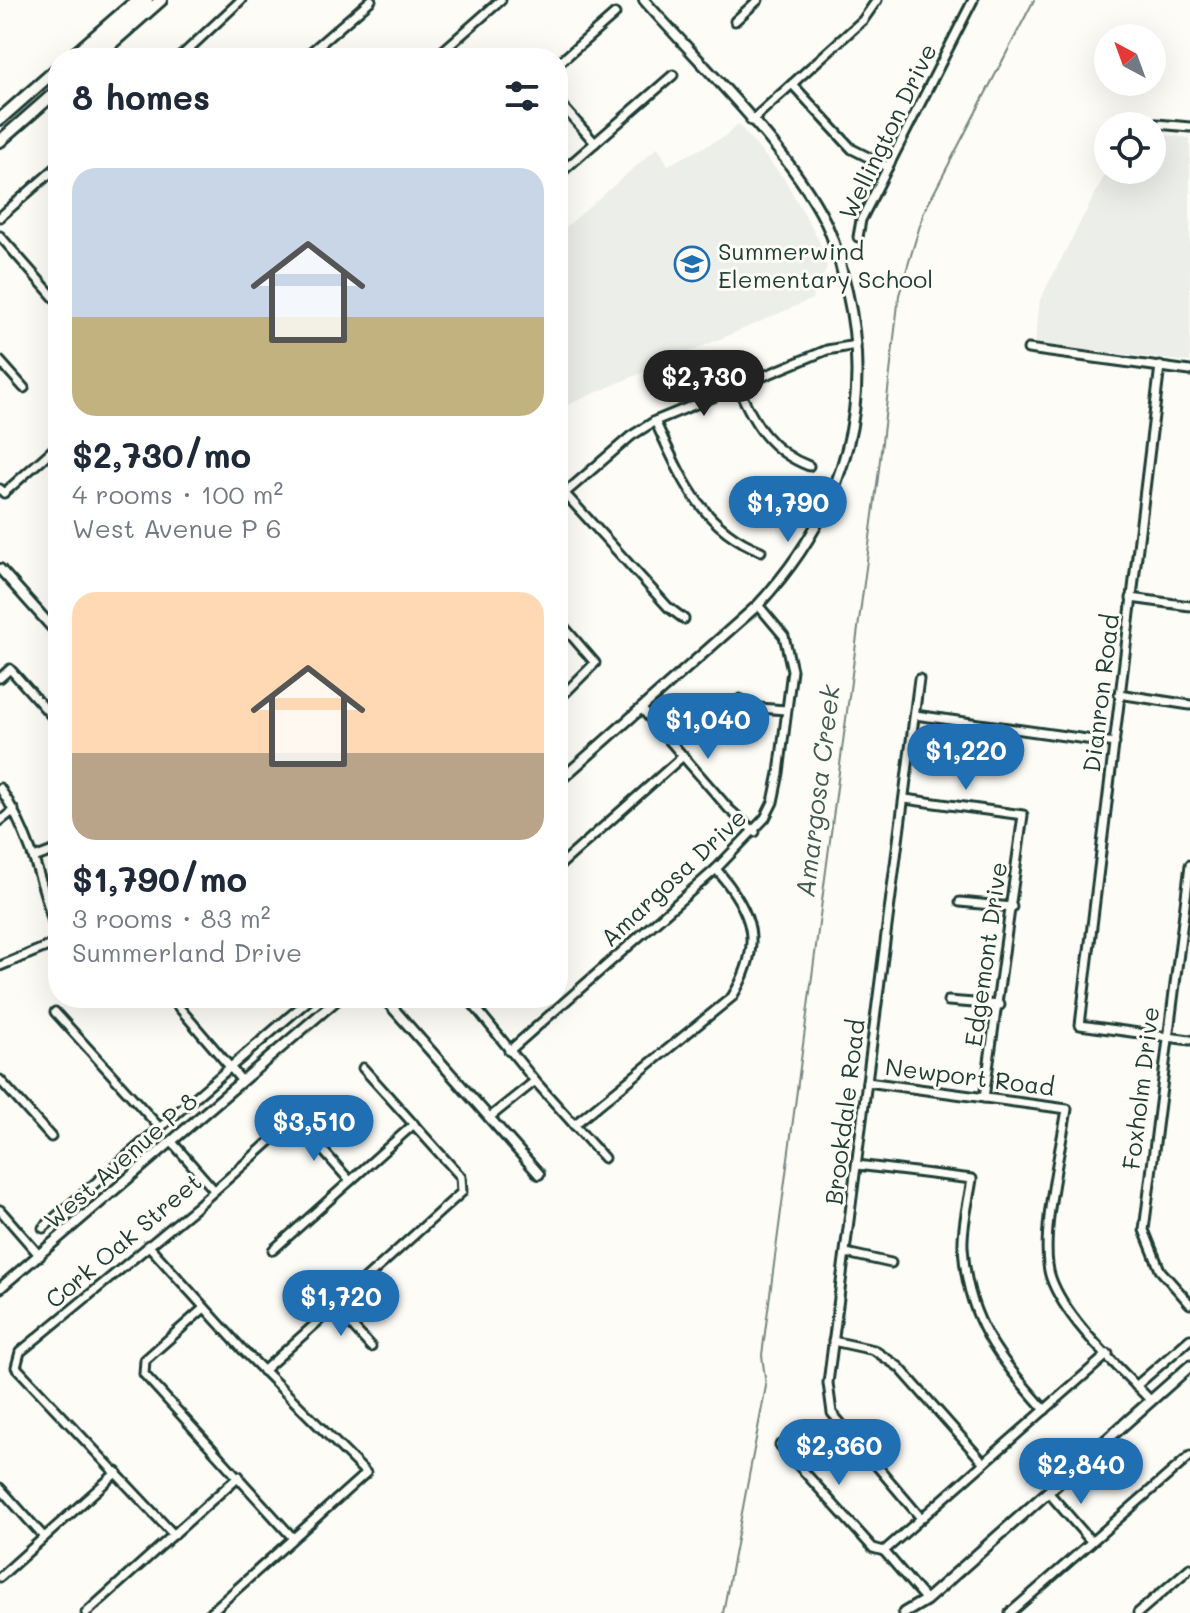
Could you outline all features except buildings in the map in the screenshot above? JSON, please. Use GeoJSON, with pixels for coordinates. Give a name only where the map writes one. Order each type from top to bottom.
{"type":"FeatureCollection","features":[{"type":"Feature","properties":{"kind":"main road"},"geometry":{"type":"LineString","coordinates":[[82,48],[137,0]]}},
{"type":"Feature","properties":{"kind":"main road"},"geometry":{"type":"LineString","coordinates":[[94,48],[147,0]]}},
{"type":"Feature","properties":{"kind":"main road"},"geometry":{"type":"LineString","coordinates":[[106,48],[161,0]]}},
{"type":"Feature","properties":{"kind":"main road"},"geometry":{"type":"LineString","coordinates":[[0,119],[48,77]]}},
{"type":"Feature","properties":{"kind":"main road"},"geometry":{"type":"LineString","coordinates":[[0,141],[48,99]]}},
{"type":"Feature","properties":{"kind":"main road"},"geometry":{"type":"LineString","coordinates":[[916,1613],[926,1600],[1190,1366]]}},
{"type":"Feature","properties":{"kind":"main road"},"geometry":{"type":"LineString","coordinates":[[904,1613],[926,1600]]}},
{"type":"Feature","properties":{"kind":"street"},"geometry":{"type":"LineString","coordinates":[[188,48],[241,0]]}},
{"type":"Feature","properties":{"kind":"street"},"geometry":{"type":"LineString","coordinates":[[316,48],[371,0]]}},
{"type":"Feature","properties":{"kind":"street"},"geometry":{"type":"LineString","coordinates":[[485,0],[492,8]]}},
{"type":"Feature","properties":{"kind":"street"},"geometry":{"type":"LineString","coordinates":[[446,48],[501,0]]}},
{"type":"Feature","properties":{"kind":"street"},"geometry":{"type":"LineString","coordinates":[[568,773],[758,605],[803,551],[837,484],[846,457],[857,394],[856,345],[840,264],[825,222],[787,163],[644,0]]}},
{"type":"Feature","properties":{"kind":"street"},"geometry":{"type":"LineString","coordinates":[[735,21],[758,0]]}},
{"type":"Feature","properties":{"kind":"street"},"geometry":{"type":"LineString","coordinates":[[751,121],[863,20],[877,0]]}},
{"type":"Feature","properties":{"kind":"street","name":"Wellington Drive"},"geometry":{"type":"LineString","coordinates":[[858,237],[861,220],[973,0]]}},
{"type":"Feature","properties":{"kind":"street"},"geometry":{"type":"LineString","coordinates":[[568,55],[615,14]]}},
{"type":"Feature","properties":{"kind":"street"},"geometry":{"type":"LineString","coordinates":[[568,166],[673,75]]}},
{"type":"Feature","properties":{"kind":"street"},"geometry":{"type":"LineString","coordinates":[[792,84],[852,149],[888,167]]}},
{"type":"Feature","properties":{"kind":"street"},"geometry":{"type":"LineString","coordinates":[[568,112],[595,143]]}},
{"type":"Feature","properties":{"kind":"street"},"geometry":{"type":"LineString","coordinates":[[1166,125],[1190,127]]}},
{"type":"Feature","properties":{"kind":"street"},"geometry":{"type":"LineString","coordinates":[[0,217],[48,178]]}},
{"type":"Feature","properties":{"kind":"street"},"geometry":{"type":"LineString","coordinates":[[0,236],[48,291]]}},
{"type":"Feature","properties":{"kind":"street"},"geometry":{"type":"LineString","coordinates":[[568,490],[631,436],[655,421],[827,350],[856,345]]}},
{"type":"Feature","properties":{"kind":"street"},"geometry":{"type":"LineString","coordinates":[[1028,349],[1190,371]]}},
{"type":"Feature","properties":{"kind":"street"},"geometry":{"type":"LineString","coordinates":[[0,361],[24,388]]}},
{"type":"Feature","properties":{"kind":"street","name":"Dianron Road"},"geometry":{"type":"LineString","coordinates":[[1160,366],[1080,1025],[1166,1038]]}},
{"type":"Feature","properties":{"kind":"street"},"geometry":{"type":"LineString","coordinates":[[738,387],[763,435],[783,454],[809,466]]}},
{"type":"Feature","properties":{"kind":"street"},"geometry":{"type":"LineString","coordinates":[[655,421],[700,509],[742,544],[761,551]]}},
{"type":"Feature","properties":{"kind":"street"},"geometry":{"type":"LineString","coordinates":[[2,491],[48,453]]}},
{"type":"Feature","properties":{"kind":"street"},"geometry":{"type":"LineString","coordinates":[[568,503],[668,607],[684,619]]}},
{"type":"Feature","properties":{"kind":"street"},"geometry":{"type":"LineString","coordinates":[[0,569],[48,623]]}},
{"type":"Feature","properties":{"kind":"street"},"geometry":{"type":"LineString","coordinates":[[1131,598],[1190,606]]}},
{"type":"Feature","properties":{"kind":"street","name":"Amargosa Drive"},"geometry":{"type":"LineString","coordinates":[[568,999],[755,832],[773,802],[791,653],[784,636],[758,605]]}},
{"type":"Feature","properties":{"kind":"street"},"geometry":{"type":"LineString","coordinates":[[568,632],[595,663],[568,690]]}},
{"type":"Feature","properties":{"kind":"street"},"geometry":{"type":"LineString","coordinates":[[0,678],[10,669],[48,712]]}},
{"type":"Feature","properties":{"kind":"street","name":"Brookdale Road"},"geometry":{"type":"LineString","coordinates":[[919,679],[828,1383],[832,1413],[921,1518]]}},
{"type":"Feature","properties":{"kind":"street"},"geometry":{"type":"LineString","coordinates":[[1119,694],[1190,705]]}},
{"type":"Feature","properties":{"kind":"street"},"geometry":{"type":"LineString","coordinates":[[740,699],[759,708],[786,710]]}},
{"type":"Feature","properties":{"kind":"street"},"geometry":{"type":"LineString","coordinates":[[642,709],[729,809],[755,832]]}},
{"type":"Feature","properties":{"kind":"street"},"geometry":{"type":"LineString","coordinates":[[915,715],[1115,743]]}},
{"type":"Feature","properties":{"kind":"street"},"geometry":{"type":"LineString","coordinates":[[568,858],[683,756]]}},
{"type":"Feature","properties":{"kind":"street"},"geometry":{"type":"LineString","coordinates":[[0,788],[14,810],[34,858],[48,906]]}},
{"type":"Feature","properties":{"kind":"street","name":"Edgemont Drive"},"geometry":{"type":"LineString","coordinates":[[905,799],[1023,815],[1000,1005],[984,1098]]}},
{"type":"Feature","properties":{"kind":"street"},"geometry":{"type":"LineString","coordinates":[[0,821],[14,810]]}},
{"type":"Feature","properties":{"kind":"street"},"geometry":{"type":"LineString","coordinates":[[34,858],[48,853]]}},
{"type":"Feature","properties":{"kind":"street","name":"Foxholm Drive"},"geometry":{"type":"LineString","coordinates":[[1190,865],[1144,1230],[1160,1270],[1190,1304]]}},
{"type":"Feature","properties":{"kind":"street"},"geometry":{"type":"LineString","coordinates":[[574,1125],[732,997],[745,976],[753,951],[742,902],[716,869]]}},
{"type":"Feature","properties":{"kind":"street"},"geometry":{"type":"LineString","coordinates":[[960,902],[1012,907]]}},
{"type":"Feature","properties":{"kind":"street"},"geometry":{"type":"LineString","coordinates":[[0,966],[48,945]]}},
{"type":"Feature","properties":{"kind":"street"},"geometry":{"type":"LineString","coordinates":[[948,1001],[1000,1005]]}},
{"type":"Feature","properties":{"kind":"street"},"geometry":{"type":"LineString","coordinates":[[183,1008],[242,1081]]}},
{"type":"Feature","properties":{"kind":"street","name":"West Avenue P 8"},"geometry":{"type":"LineString","coordinates":[[43,1228],[299,1008]]}},
{"type":"Feature","properties":{"kind":"street","name":"West Avenue P 8"},"geometry":{"type":"LineString","coordinates":[[0,1288],[327,1008]]}},
{"type":"Feature","properties":{"kind":"street"},"geometry":{"type":"LineString","coordinates":[[393,1008],[539,1174]]}},
{"type":"Feature","properties":{"kind":"street"},"geometry":{"type":"LineString","coordinates":[[476,1008],[509,1051],[604,1158]]}},
{"type":"Feature","properties":{"kind":"street","name":"Amargosa Drive"},"geometry":{"type":"LineString","coordinates":[[509,1051],[558,1008]]}},
{"type":"Feature","properties":{"kind":"street"},"geometry":{"type":"LineString","coordinates":[[55,1012],[160,1128]]}},
{"type":"Feature","properties":{"kind":"street"},"geometry":{"type":"LineString","coordinates":[[1166,1038],[1190,1040]]}},
{"type":"Feature","properties":{"kind":"street"},"geometry":{"type":"LineString","coordinates":[[263,1371],[462,1192],[463,1184],[363,1068]]}},
{"type":"Feature","properties":{"kind":"street"},"geometry":{"type":"LineString","coordinates":[[0,1080],[51,1137]]}},
{"type":"Feature","properties":{"kind":"street"},"geometry":{"type":"LineString","coordinates":[[490,1117],[535,1081]]}},
{"type":"Feature","properties":{"kind":"street","name":"Newport Road"},"geometry":{"type":"LineString","coordinates":[[867,1082],[1067,1109],[1047,1245],[1051,1277],[1069,1310],[1108,1354]]}},
{"type":"Feature","properties":{"kind":"street","name":"Cork Oak Street"},"geometry":{"type":"LineString","coordinates":[[117,1472],[16,1367],[15,1359],[20,1352],[287,1126],[295,1123],[350,1181]]}},
{"type":"Feature","properties":{"kind":"street"},"geometry":{"type":"LineString","coordinates":[[273,1250],[414,1124]]}},
{"type":"Feature","properties":{"kind":"street"},"geometry":{"type":"LineString","coordinates":[[172,1142],[214,1190]]}},
{"type":"Feature","properties":{"kind":"street"},"geometry":{"type":"LineString","coordinates":[[857,1165],[972,1179],[963,1244],[970,1291],[984,1334],[1045,1410]]}},
{"type":"Feature","properties":{"kind":"street"},"geometry":{"type":"LineString","coordinates":[[0,1210],[40,1256]]}},
{"type":"Feature","properties":{"kind":"street"},"geometry":{"type":"LineString","coordinates":[[148,1245],[263,1371],[316,1419],[366,1473],[212,1612]]}},
{"type":"Feature","properties":{"kind":"street"},"geometry":{"type":"LineString","coordinates":[[846,1253],[891,1263]]}},
{"type":"Feature","properties":{"kind":"street"},"geometry":{"type":"LineString","coordinates":[[335,1307],[371,1347]]}},
{"type":"Feature","properties":{"kind":"street"},"geometry":{"type":"LineString","coordinates":[[204,1308],[142,1366],[144,1374],[293,1538]]}},
{"type":"Feature","properties":{"kind":"street"},"geometry":{"type":"LineString","coordinates":[[1136,1386],[1190,1339]]}},
{"type":"Feature","properties":{"kind":"street"},"geometry":{"type":"LineString","coordinates":[[833,1341],[874,1350],[899,1367],[984,1463]]}},
{"type":"Feature","properties":{"kind":"street"},"geometry":{"type":"LineString","coordinates":[[884,1551],[1108,1354],[1151,1401]]}},
{"type":"Feature","properties":{"kind":"street"},"geometry":{"type":"LineString","coordinates":[[780,1445],[873,1548],[884,1551],[926,1600]]}},
{"type":"Feature","properties":{"kind":"street"},"geometry":{"type":"LineString","coordinates":[[1010,1613],[1090,1540],[1190,1456]]}},
{"type":"Feature","properties":{"kind":"street"},"geometry":{"type":"LineString","coordinates":[[0,1577],[117,1472],[174,1535]]}},
{"type":"Feature","properties":{"kind":"street"},"geometry":{"type":"LineString","coordinates":[[86,1613],[239,1476]]}},
{"type":"Feature","properties":{"kind":"street"},"geometry":{"type":"LineString","coordinates":[[0,1488],[44,1537]]}},
{"type":"Feature","properties":{"kind":"street"},"geometry":{"type":"LineString","coordinates":[[1048,1492],[1090,1540]]}},
{"type":"Feature","properties":{"kind":"street"},"geometry":{"type":"LineString","coordinates":[[1138,1613],[1190,1568]]}},
{"type":"Feature","properties":{"kind":"shaded area","name":"Summerwind Elementary School"},"geometry":{"type":"Polygon","coordinates":[[[738,124],[785,180],[819,241],[827,268],[812,299],[568,405],[568,225],[658,147],[668,165],[724,137],[738,124]]]}},
{"type":"Feature","properties":{"kind":"shaded area"},"geometry":{"type":"Polygon","coordinates":[[[1166,135],[1190,138],[1190,362],[1035,344],[1040,300],[1100,184],[1166,184],[1166,135]]]}},
{"type":"Feature","properties":{"kind":"waterway","name":"Amargosa Creek"},"geometry":{"type":"LineString","coordinates":[[723,1613],[766,1386],[762,1355],[878,477],[899,295],[924,212],[1034,0]]}},
{"type":"Feature","properties":{"kind":"place","name":"Summerwind Elementary School"},"geometry":{"type":"Point","coordinates":[692,264]}}]}
